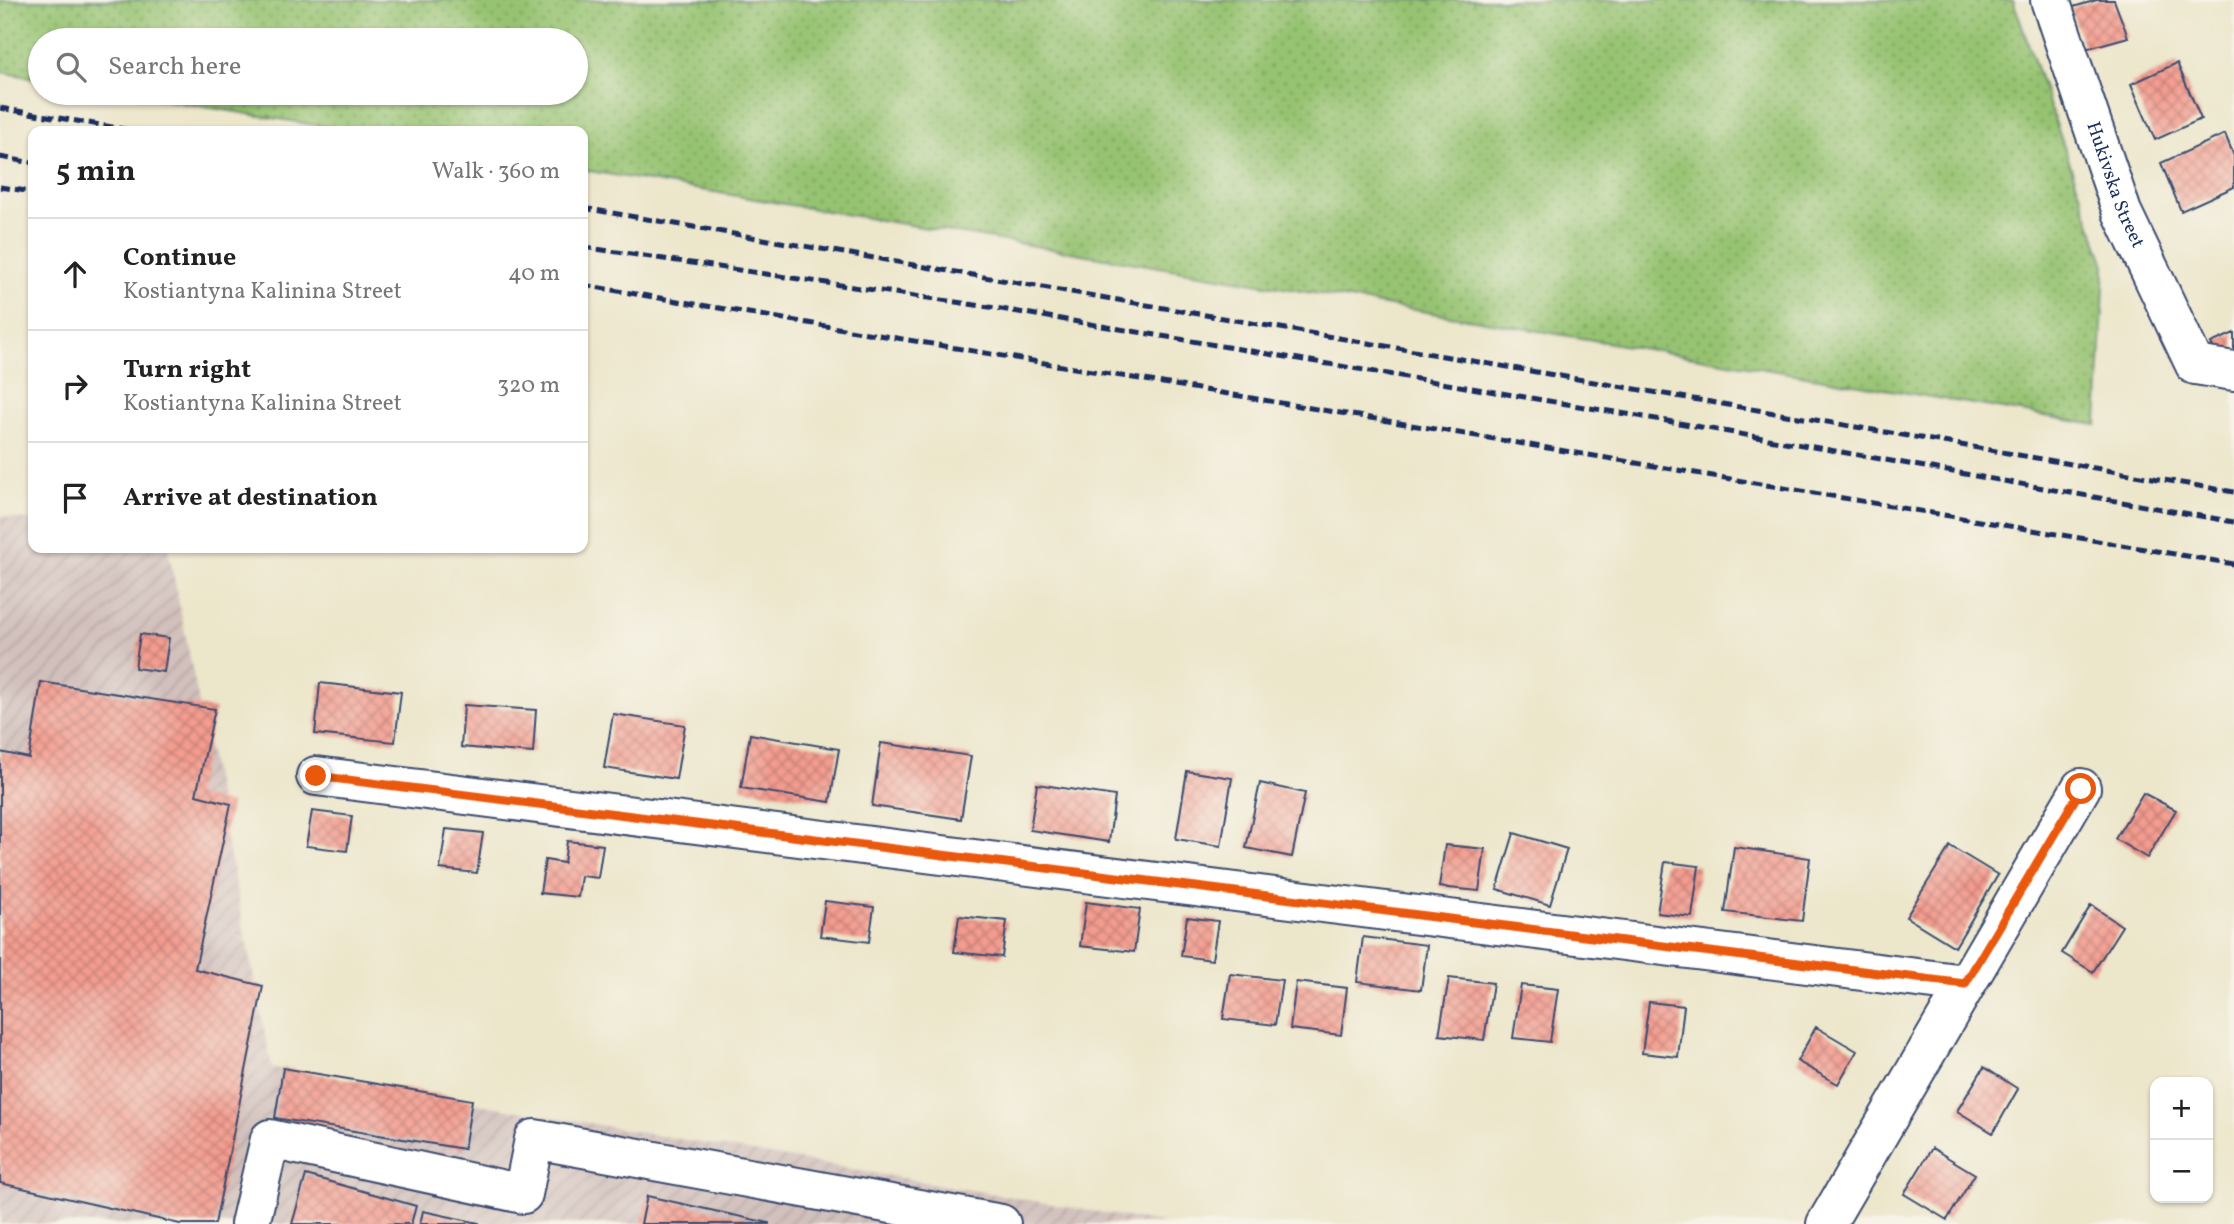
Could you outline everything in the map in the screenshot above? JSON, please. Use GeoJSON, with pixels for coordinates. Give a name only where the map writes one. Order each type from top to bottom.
{"type":"FeatureCollection","features":[{"type":"Feature","properties":{"kind":"street","name":"Hukivska Street"},"geometry":{"type":"LineString","coordinates":[[2050,0],[2122,212],[2195,365],[2234,371]]}},
{"type":"Feature","properties":{"kind":"street"},"geometry":{"type":"LineString","coordinates":[[316,776],[1965,984]]}},
{"type":"Feature","properties":{"kind":"street"},"geometry":{"type":"LineString","coordinates":[[1826,1224],[2081,789]]}},
{"type":"Feature","properties":{"kind":"street"},"geometry":{"type":"LineString","coordinates":[[250,1224],[270,1139],[523,1194],[534,1139],[1001,1224]]}},
{"type":"Feature","properties":{"kind":"shaded area"},"geometry":{"type":"Polygon","coordinates":[[[0,516],[28,520],[28,553],[169,553],[272,1068],[1166,1224],[0,1224],[0,516]]]}},
{"type":"Feature","properties":{"kind":"green space"},"geometry":{"type":"Polygon","coordinates":[[[0,0],[2013,0],[2105,265],[2097,425],[588,171],[588,126],[321,126],[194,105],[588,105],[588,28],[28,28],[28,77],[0,72],[0,0]]]}},
{"type":"Feature","properties":{"kind":"building"},"geometry":{"type":"Polygon","coordinates":[[[2097,0],[2114,0],[2128,37],[2085,49],[2070,8],[2097,0]]]}},
{"type":"Feature","properties":{"kind":"building"},"geometry":{"type":"Polygon","coordinates":[[[2177,63],[2201,119],[2155,140],[2131,84],[2177,63]]]}},
{"type":"Feature","properties":{"kind":"building"},"geometry":{"type":"Polygon","coordinates":[[[2225,134],[2234,156],[2234,187],[2181,211],[2161,163],[2225,134]]]}},
{"type":"Feature","properties":{"kind":"building"},"geometry":{"type":"Polygon","coordinates":[[[2234,333],[2234,360],[2221,366],[2211,343],[2234,333]]]}},
{"type":"Feature","properties":{"kind":"building"},"geometry":{"type":"Polygon","coordinates":[[[140,634],[169,638],[164,672],[135,668],[140,634]]]}},
{"type":"Feature","properties":{"kind":"building"},"geometry":{"type":"Polygon","coordinates":[[[41,682],[215,709],[196,795],[231,804],[195,969],[263,986],[215,1224],[180,1224],[0,1183],[0,752],[29,758],[41,682]]]}},
{"type":"Feature","properties":{"kind":"building"},"geometry":{"type":"Polygon","coordinates":[[[320,683],[401,692],[395,742],[315,734],[320,683]]]}},
{"type":"Feature","properties":{"kind":"building"},"geometry":{"type":"Polygon","coordinates":[[[464,705],[536,710],[533,753],[461,747],[464,705]]]}},
{"type":"Feature","properties":{"kind":"building"},"geometry":{"type":"Polygon","coordinates":[[[613,714],[685,725],[676,779],[604,768],[613,714]]]}},
{"type":"Feature","properties":{"kind":"building"},"geometry":{"type":"Polygon","coordinates":[[[750,734],[839,749],[830,802],[741,788],[750,734]]]}},
{"type":"Feature","properties":{"kind":"building"},"geometry":{"type":"Polygon","coordinates":[[[881,743],[971,756],[961,819],[872,806],[881,743]]]}},
{"type":"Feature","properties":{"kind":"building"},"geometry":{"type":"Polygon","coordinates":[[[1187,771],[1232,778],[1221,846],[1176,839],[1187,771]]]}},
{"type":"Feature","properties":{"kind":"building"},"geometry":{"type":"Polygon","coordinates":[[[1260,783],[1305,793],[1292,857],[1246,848],[1260,783]]]}},
{"type":"Feature","properties":{"kind":"building"},"geometry":{"type":"Polygon","coordinates":[[[1037,784],[1115,796],[1109,842],[1030,830],[1037,784]]]}},
{"type":"Feature","properties":{"kind":"building"},"geometry":{"type":"Polygon","coordinates":[[[2143,793],[2176,810],[2147,858],[2115,839],[2143,793]]]}},
{"type":"Feature","properties":{"kind":"building"},"geometry":{"type":"Polygon","coordinates":[[[312,811],[352,816],[347,851],[306,846],[312,811]]]}},
{"type":"Feature","properties":{"kind":"building"},"geometry":{"type":"Polygon","coordinates":[[[446,829],[483,833],[477,873],[440,869],[446,829]]]}},
{"type":"Feature","properties":{"kind":"building"},"geometry":{"type":"Polygon","coordinates":[[[1514,833],[1567,849],[1550,905],[1497,889],[1514,833]]]}},
{"type":"Feature","properties":{"kind":"building"},"geometry":{"type":"Polygon","coordinates":[[[567,841],[603,845],[598,878],[581,876],[578,897],[540,893],[545,860],[564,863],[567,841]]]}},
{"type":"Feature","properties":{"kind":"building"},"geometry":{"type":"Polygon","coordinates":[[[1445,845],[1485,849],[1479,891],[1439,887],[1445,845]]]}},
{"type":"Feature","properties":{"kind":"building"},"geometry":{"type":"Polygon","coordinates":[[[1950,846],[1998,875],[1955,947],[1906,917],[1950,846]]]}},
{"type":"Feature","properties":{"kind":"building"},"geometry":{"type":"Polygon","coordinates":[[[1734,847],[1810,858],[1802,921],[1725,912],[1734,847]]]}},
{"type":"Feature","properties":{"kind":"building"},"geometry":{"type":"Polygon","coordinates":[[[1665,862],[1699,866],[1692,917],[1657,913],[1665,862]]]}},
{"type":"Feature","properties":{"kind":"building"},"geometry":{"type":"Polygon","coordinates":[[[825,901],[874,907],[869,942],[820,936],[825,901]]]}},
{"type":"Feature","properties":{"kind":"building"},"geometry":{"type":"Polygon","coordinates":[[[1086,902],[1140,909],[1134,952],[1080,946],[1086,902]]]}},
{"type":"Feature","properties":{"kind":"building"},"geometry":{"type":"Polygon","coordinates":[[[2091,905],[2122,926],[2093,972],[2062,953],[2091,905]]]}},
{"type":"Feature","properties":{"kind":"building"},"geometry":{"type":"Polygon","coordinates":[[[959,916],[1007,921],[1002,957],[954,952],[959,916]]]}},
{"type":"Feature","properties":{"kind":"building"},"geometry":{"type":"Polygon","coordinates":[[[1187,917],[1218,921],[1212,960],[1181,956],[1187,917]]]}},
{"type":"Feature","properties":{"kind":"building"},"geometry":{"type":"Polygon","coordinates":[[[1363,937],[1427,945],[1421,990],[1357,982],[1363,937]]]}},
{"type":"Feature","properties":{"kind":"building"},"geometry":{"type":"Polygon","coordinates":[[[1230,974],[1282,980],[1275,1025],[1223,1019],[1230,974]]]}},
{"type":"Feature","properties":{"kind":"building"},"geometry":{"type":"Polygon","coordinates":[[[1449,978],[1493,983],[1484,1040],[1439,1035],[1449,978]]]}},
{"type":"Feature","properties":{"kind":"building"},"geometry":{"type":"Polygon","coordinates":[[[1296,982],[1347,988],[1341,1035],[1290,1029],[1296,982]]]}},
{"type":"Feature","properties":{"kind":"building"},"geometry":{"type":"Polygon","coordinates":[[[1521,985],[1558,989],[1550,1042],[1513,1038],[1521,985]]]}},
{"type":"Feature","properties":{"kind":"building"},"geometry":{"type":"Polygon","coordinates":[[[1649,1002],[1684,1006],[1678,1057],[1642,1053],[1649,1002]]]}},
{"type":"Feature","properties":{"kind":"building"},"geometry":{"type":"Polygon","coordinates":[[[1816,1027],[1857,1051],[1838,1084],[1797,1061],[1816,1027]]]}},
{"type":"Feature","properties":{"kind":"building"},"geometry":{"type":"Polygon","coordinates":[[[1984,1067],[2018,1089],[1993,1133],[1957,1111],[1984,1067]]]}},
{"type":"Feature","properties":{"kind":"building"},"geometry":{"type":"Polygon","coordinates":[[[283,1068],[472,1100],[464,1149],[275,1118],[283,1068]]]}},
{"type":"Feature","properties":{"kind":"building"},"geometry":{"type":"Polygon","coordinates":[[[1932,1148],[1975,1174],[1947,1220],[1904,1194],[1932,1148]]]}},
{"type":"Feature","properties":{"kind":"building"},"geometry":{"type":"Polygon","coordinates":[[[306,1175],[416,1206],[411,1224],[292,1224],[306,1175]]]}},
{"type":"Feature","properties":{"kind":"building"},"geometry":{"type":"Polygon","coordinates":[[[647,1196],[769,1223],[769,1224],[641,1224],[647,1196]]]}},
{"type":"Feature","properties":{"kind":"building"},"geometry":{"type":"Polygon","coordinates":[[[423,1211],[479,1223],[479,1224],[420,1224],[423,1211]]]}},
{"type":"Feature","properties":{"kind":"railway"},"geometry":{"type":"LineString","coordinates":[[0,108],[106,126]]}},
{"type":"Feature","properties":{"kind":"railway"},"geometry":{"type":"LineString","coordinates":[[0,157],[28,162]]}},
{"type":"Feature","properties":{"kind":"railway"},"geometry":{"type":"LineString","coordinates":[[0,187],[28,191]]}},
{"type":"Feature","properties":{"kind":"railway"},"geometry":{"type":"LineString","coordinates":[[588,209],[2234,492]]}},
{"type":"Feature","properties":{"kind":"railway"},"geometry":{"type":"LineString","coordinates":[[588,248],[989,307],[1656,419],[2234,522]]}},
{"type":"Feature","properties":{"kind":"railway"},"geometry":{"type":"LineString","coordinates":[[588,286],[2234,564]]}},
{"type":"Feature","properties":{"kind":"route"},"geometry":{"type":"LineString","coordinates":[[316,776],[1965,984],[2081,789]]}}]}
